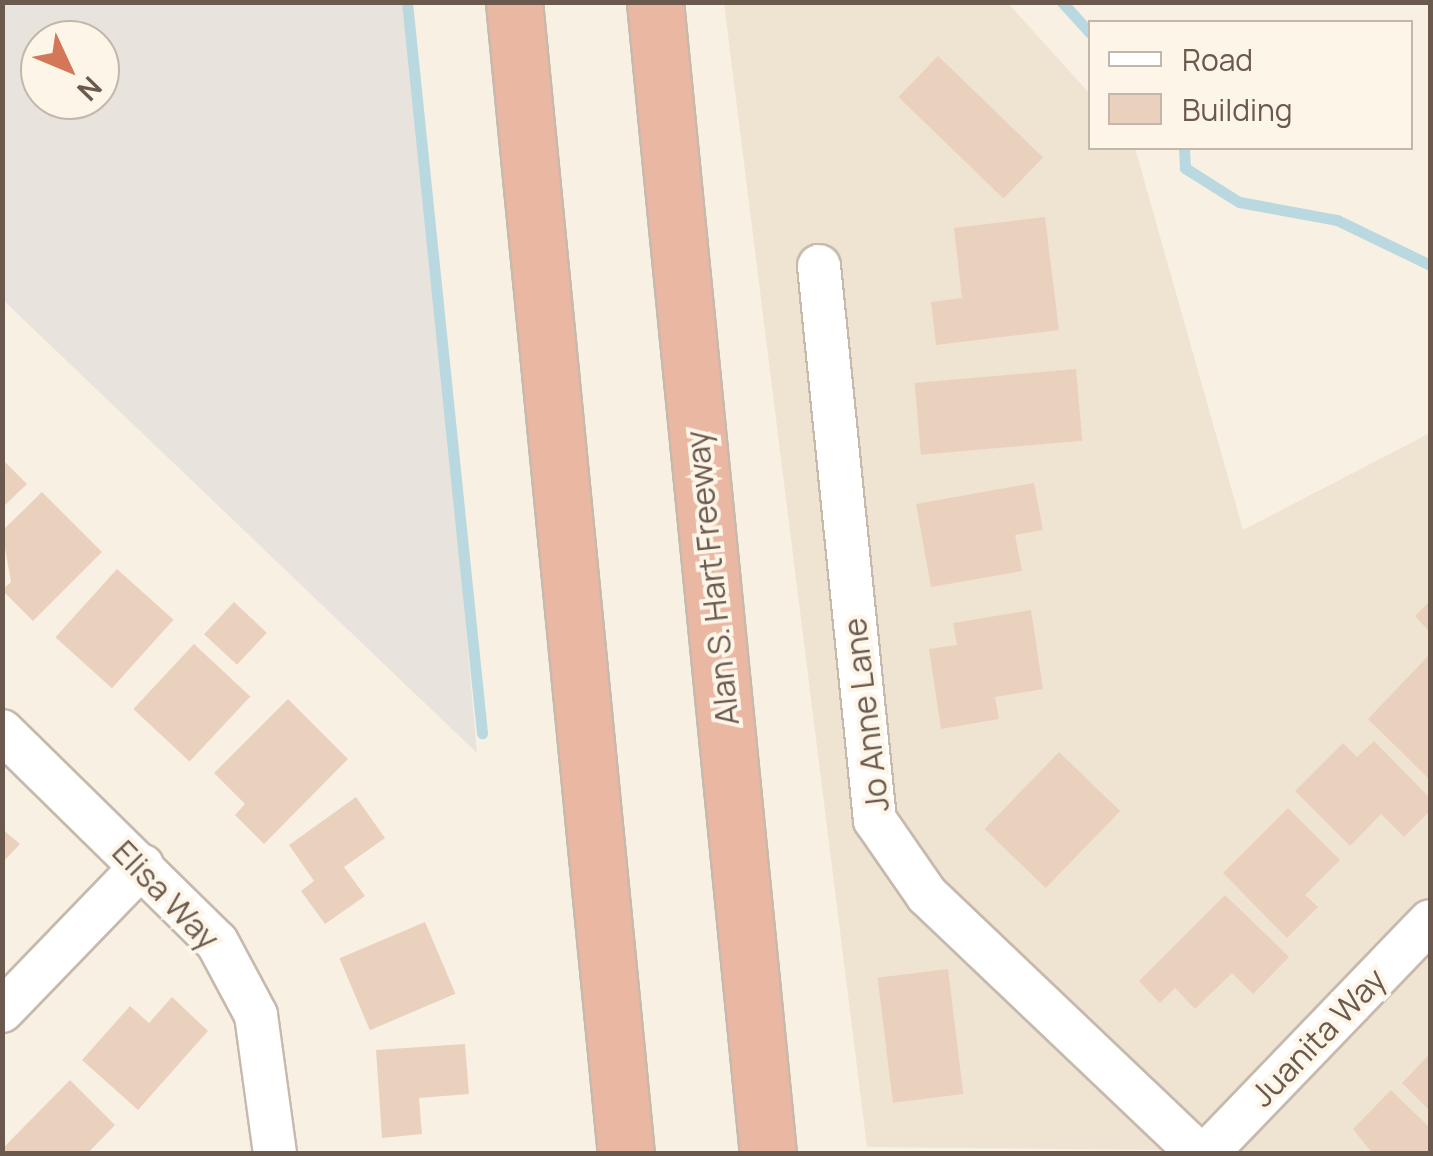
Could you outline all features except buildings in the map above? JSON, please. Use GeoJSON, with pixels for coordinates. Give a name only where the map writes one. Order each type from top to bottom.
{"type":"FeatureCollection","features":[{"type":"Feature","properties":{"kind":"highway"},"geometry":{"type":"LineString","coordinates":[[514,2],[626,1154]]}},
{"type":"Feature","properties":{"kind":"highway","name":"Alan S. Hart Freeway"},"geometry":{"type":"LineString","coordinates":[[655,2],[768,1154]]}},
{"type":"Feature","properties":{"kind":"street","name":"Jo Anne Lane"},"geometry":{"type":"LineString","coordinates":[[819,266],[876,820],[927,895],[1203,1154]]}},
{"type":"Feature","properties":{"kind":"street","name":"Elisa Way"},"geometry":{"type":"LineString","coordinates":[[2,731],[216,942],[256,1014],[275,1154]]}},
{"type":"Feature","properties":{"kind":"street"},"geometry":{"type":"LineString","coordinates":[[2,1011],[142,866]]}},
{"type":"Feature","properties":{"kind":"street","name":"Juanita Way"},"geometry":{"type":"LineString","coordinates":[[1203,1154],[1430,921]]}},
{"type":"Feature","properties":{"kind":"shaded area"},"geometry":{"type":"Polygon","coordinates":[[[2,3],[411,3],[477,753],[3,300],[2,3]]]}},
{"type":"Feature","properties":{"kind":"shaded area"},"geometry":{"type":"Polygon","coordinates":[[[724,3],[1008,3],[1088,92],[1088,150],[1136,150],[1243,530],[1430,433],[1430,1153],[867,1147],[724,3]]]}},
{"type":"Feature","properties":{"kind":"waterway"},"geometry":{"type":"LineString","coordinates":[[407,2],[482,733]]}},
{"type":"Feature","properties":{"kind":"waterway"},"geometry":{"type":"LineString","coordinates":[[1062,2],[1088,31]]}},
{"type":"Feature","properties":{"kind":"waterway"},"geometry":{"type":"LineString","coordinates":[[1184,150],[1185,168],[1239,202],[1337,220],[1430,265]]}}]}
